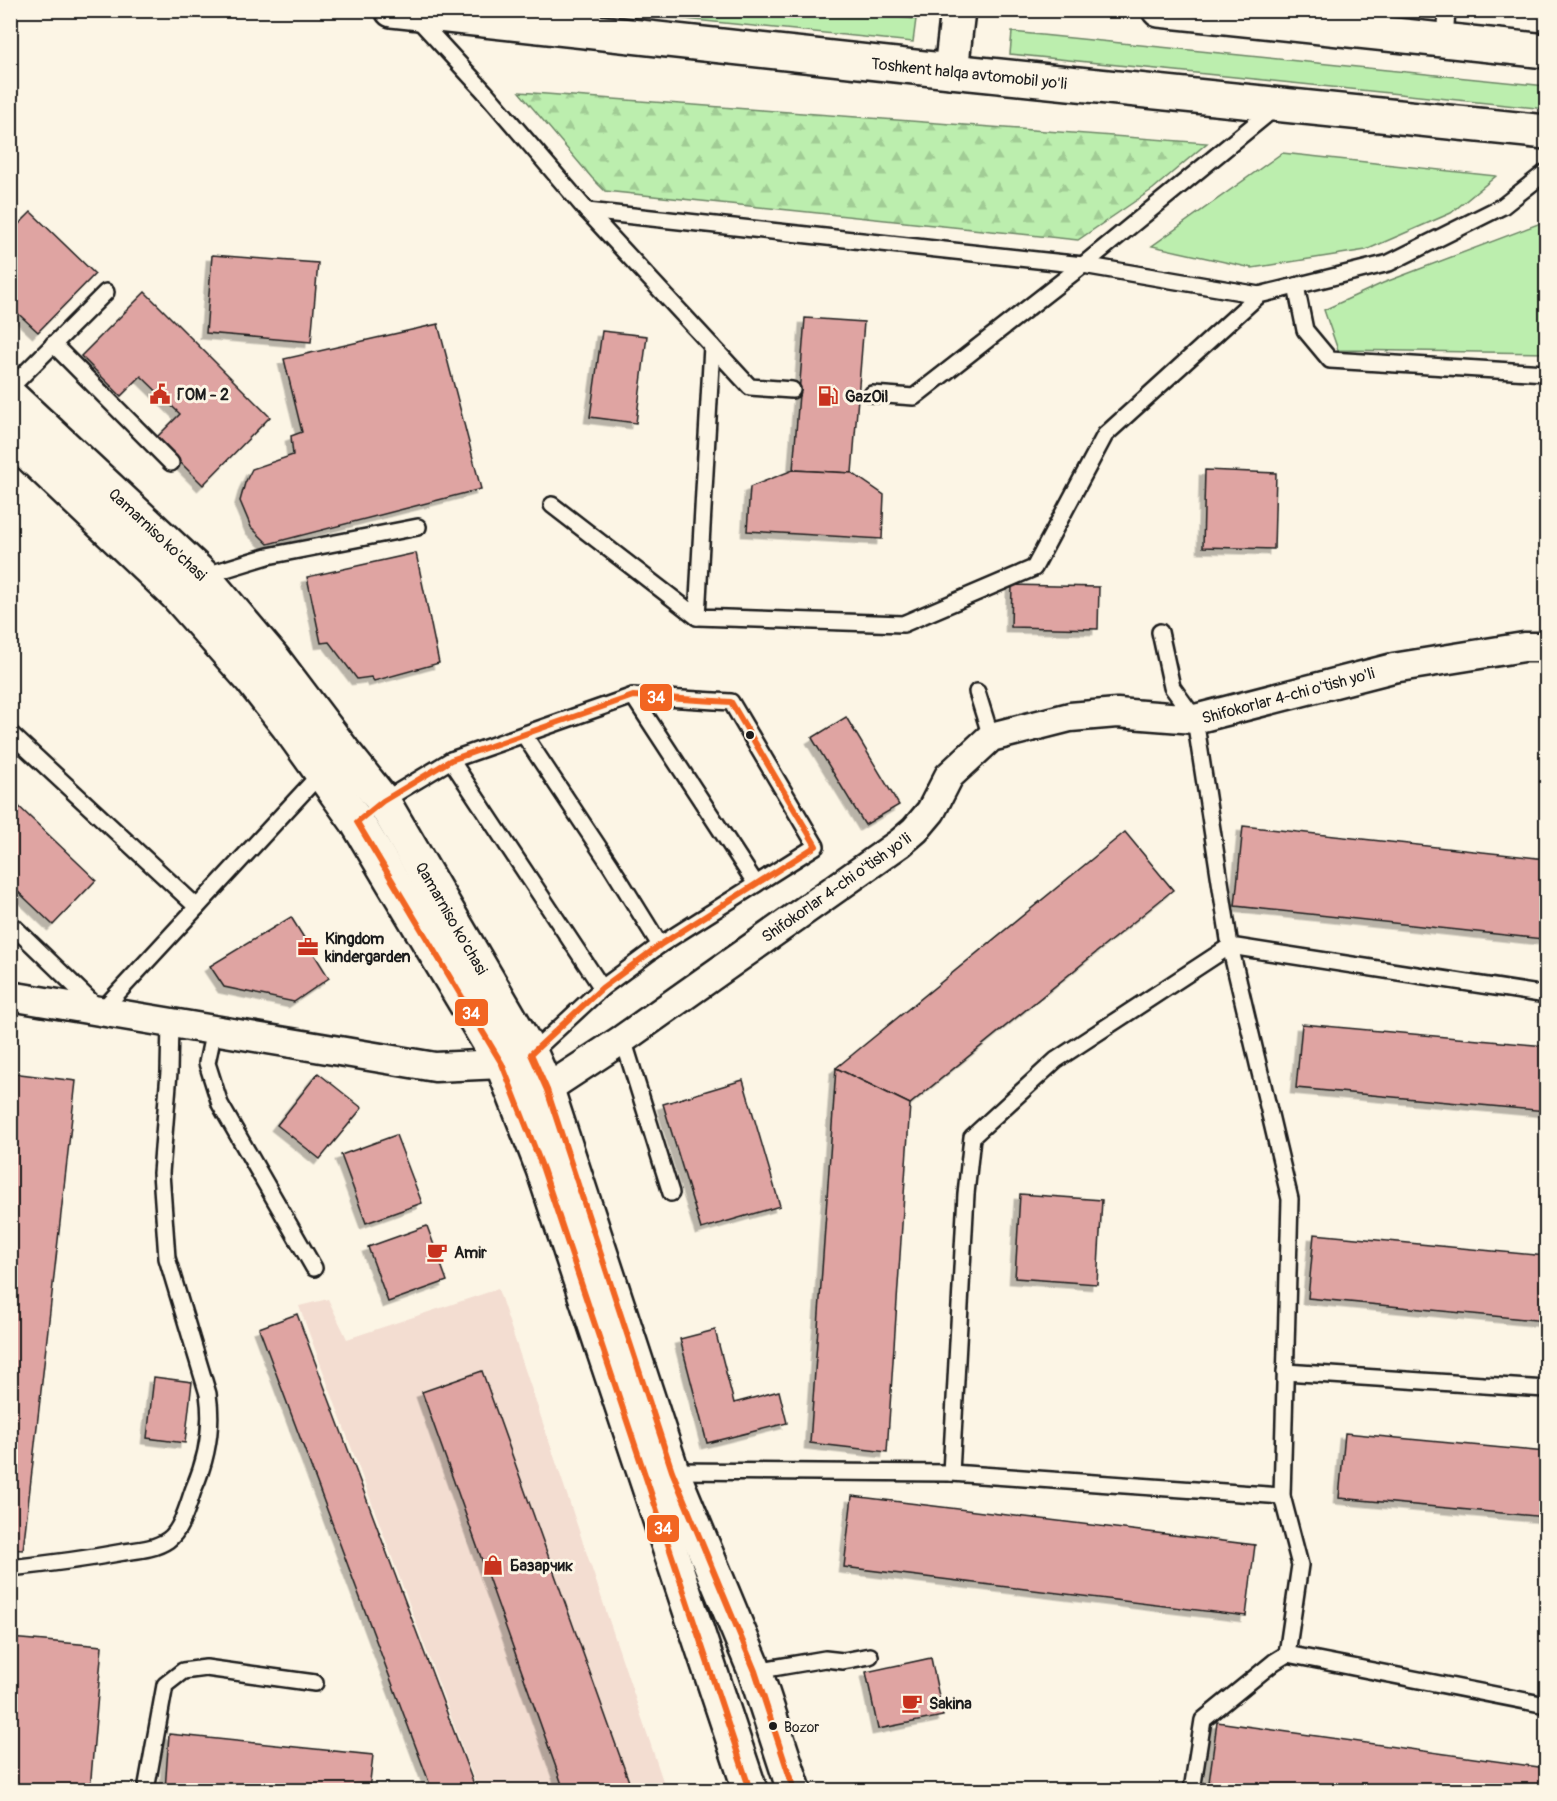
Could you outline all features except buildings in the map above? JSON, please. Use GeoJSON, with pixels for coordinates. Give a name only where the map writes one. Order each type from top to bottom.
{"type":"FeatureCollection","features":[{"type":"Feature","properties":{"kind":"main road"},"geometry":{"type":"LineString","coordinates":[[951,71],[957,10]]}},
{"type":"Feature","properties":{"kind":"main road"},"geometry":{"type":"LineString","coordinates":[[1160,10],[1446,25],[1546,51]]}},
{"type":"Feature","properties":{"kind":"main road","name":"Toshkent halqa avtomobil yo'li"},"geometry":{"type":"LineString","coordinates":[[402,12],[1546,132]]}},
{"type":"Feature","properties":{"kind":"main road","name":"Qamarniso ko'chasi"},"geometry":{"type":"LineString","coordinates":[[10,396],[203,576],[275,661],[383,801],[517,1059],[518,1107],[551,1191],[750,1791]]}},
{"type":"Feature","properties":{"kind":"main road","name":"Qamarniso ko'chasi"},"geometry":{"type":"LineString","coordinates":[[10,436],[176,594],[252,680],[357,822],[517,1059],[546,1090],[672,1472],[755,1671],[794,1791]]}},
{"type":"Feature","properties":{"kind":"street","name":"Shifokorlar 4-chi o'tish yo'li"},"geometry":{"type":"LineString","coordinates":[[518,1107],[623,1039],[900,843],[931,811],[949,776],[991,737],[1070,717],[1117,713],[1196,719],[1393,668],[1524,647],[1546,647]]}},
{"type":"Feature","properties":{"kind":"street"},"geometry":{"type":"LineString","coordinates":[[10,996],[435,1067],[517,1059]]}},
{"type":"Feature","properties":{"kind":"lane"},"geometry":{"type":"LineString","coordinates":[[402,12],[485,92],[587,211],[750,387],[792,390]]}},
{"type":"Feature","properties":{"kind":"lane"},"geometry":{"type":"LineString","coordinates":[[872,394],[914,397],[1083,265],[1278,105]]}},
{"type":"Feature","properties":{"kind":"lane"},"geometry":{"type":"LineString","coordinates":[[587,211],[1083,265],[1259,295],[1389,263],[1503,206],[1546,172]]}},
{"type":"Feature","properties":{"kind":"lane"},"geometry":{"type":"LineString","coordinates":[[1296,286],[1305,330],[1330,360],[1546,372]]}},
{"type":"Feature","properties":{"kind":"lane"},"geometry":{"type":"LineString","coordinates":[[10,388],[106,292]]}},
{"type":"Feature","properties":{"kind":"lane"},"geometry":{"type":"LineString","coordinates":[[552,505],[697,616],[903,624],[1034,568],[1105,435],[1259,295]]}},
{"type":"Feature","properties":{"kind":"lane"},"geometry":{"type":"LineString","coordinates":[[53,344],[171,463]]}},
{"type":"Feature","properties":{"kind":"lane"},"geometry":{"type":"LineString","coordinates":[[697,616],[712,346]]}},
{"type":"Feature","properties":{"kind":"lane"},"geometry":{"type":"LineString","coordinates":[[203,576],[268,556],[418,527]]}},
{"type":"Feature","properties":{"kind":"lane"},"geometry":{"type":"LineString","coordinates":[[1160,632],[1172,687],[1196,719],[1230,946],[1290,1199],[1282,1496],[1300,1565],[1287,1654]]}},
{"type":"Feature","properties":{"kind":"lane"},"geometry":{"type":"LineString","coordinates":[[977,692],[991,737]]}},
{"type":"Feature","properties":{"kind":"lane"},"geometry":{"type":"LineString","coordinates":[[383,801],[451,760],[633,696],[731,702],[816,846],[660,945],[602,988],[517,1059]]}},
{"type":"Feature","properties":{"kind":"lane"},"geometry":{"type":"LineString","coordinates":[[633,696],[756,884]]}},
{"type":"Feature","properties":{"kind":"lane"},"geometry":{"type":"LineString","coordinates":[[10,733],[197,907]]}},
{"type":"Feature","properties":{"kind":"lane"},"geometry":{"type":"LineString","coordinates":[[524,735],[611,866],[660,945]]}},
{"type":"Feature","properties":{"kind":"lane"},"geometry":{"type":"LineString","coordinates":[[451,760],[602,988]]}},
{"type":"Feature","properties":{"kind":"lane"},"geometry":{"type":"LineString","coordinates":[[10,923],[101,1011],[321,773]]}},
{"type":"Feature","properties":{"kind":"lane"},"geometry":{"type":"LineString","coordinates":[[951,1473],[966,1194],[972,1137],[1056,1060],[1230,946],[1546,995]]}},
{"type":"Feature","properties":{"kind":"lane"},"geometry":{"type":"LineString","coordinates":[[10,1568],[156,1547],[176,1532],[204,1464],[211,1410],[167,1258],[162,1195],[170,1022]]}},
{"type":"Feature","properties":{"kind":"lane"},"geometry":{"type":"LineString","coordinates":[[214,1030],[207,1063],[220,1104],[314,1268]]}},
{"type":"Feature","properties":{"kind":"lane"},"geometry":{"type":"LineString","coordinates":[[623,1039],[671,1193]]}},
{"type":"Feature","properties":{"kind":"lane"},"geometry":{"type":"LineString","coordinates":[[1285,1371],[1546,1389]]}},
{"type":"Feature","properties":{"kind":"lane"},"geometry":{"type":"LineString","coordinates":[[672,1472],[951,1473],[1282,1496]]}},
{"type":"Feature","properties":{"kind":"lane"},"geometry":{"type":"LineString","coordinates":[[1192,1791],[1203,1720],[1287,1654],[1546,1705]]}},
{"type":"Feature","properties":{"kind":"lane"},"geometry":{"type":"LineString","coordinates":[[755,1671],[825,1659],[843,1661],[870,1656]]}},
{"type":"Feature","properties":{"kind":"lane"},"geometry":{"type":"LineString","coordinates":[[146,1791],[165,1684],[183,1671],[206,1668],[315,1683]]}},
{"type":"Feature","properties":{"kind":"shaded area","name":"Базарчик"},"geometry":{"type":"Polygon","coordinates":[[[498,1289],[666,1790],[478,1790],[299,1306],[328,1299],[347,1339],[498,1289]]]}},
{"type":"Feature","properties":{"kind":"green space"},"geometry":{"type":"Polygon","coordinates":[[[831,10],[916,19],[913,42],[606,11],[831,10]]]}},
{"type":"Feature","properties":{"kind":"green space"},"geometry":{"type":"Polygon","coordinates":[[[1012,32],[1546,86],[1546,109],[1010,54],[1012,32]]]}},
{"type":"Feature","properties":{"kind":"green space"},"geometry":{"type":"Polygon","coordinates":[[[519,92],[1207,143],[1153,189],[1078,240],[605,191],[519,92]]]}},
{"type":"Feature","properties":{"kind":"green space"},"geometry":{"type":"Polygon","coordinates":[[[1282,153],[1496,176],[1451,213],[1366,250],[1252,268],[1152,246],[1282,153]]]}},
{"type":"Feature","properties":{"kind":"green space"},"geometry":{"type":"Polygon","coordinates":[[[1546,221],[1546,353],[1338,350],[1324,310],[1383,283],[1546,221]]]}},
{"type":"Feature","properties":{"kind":"transit line","name":"34"},"geometry":{"type":"LineString","coordinates":[[750,1790],[543,1169],[502,1064],[357,822],[383,801],[451,760],[633,696],[731,702],[816,846],[660,945],[602,988],[531,1054],[547,1090],[672,1471],[755,1671],[794,1790]]}},
{"type":"Feature","properties":{"kind":"place","name":"ГОМ - 2"},"geometry":{"type":"Point","coordinates":[160,394]}},
{"type":"Feature","properties":{"kind":"place","name":"GazOil"},"geometry":{"type":"Point","coordinates":[828,396]}},
{"type":"Feature","properties":{"kind":"place","name":"Kingdom kindergarden"},"geometry":{"type":"Point","coordinates":[308,947]}},
{"type":"Feature","properties":{"kind":"place","name":"Amir"},"geometry":{"type":"Point","coordinates":[437,1252]}},
{"type":"Feature","properties":{"kind":"place","name":"Базарчик"},"geometry":{"type":"Point","coordinates":[493,1565]}},
{"type":"Feature","properties":{"kind":"place","name":"Sakina"},"geometry":{"type":"Point","coordinates":[912,1703]}},
{"type":"Feature","properties":{"kind":"place","name":"Bozor"},"geometry":{"type":"Point","coordinates":[773,1726]}}]}
